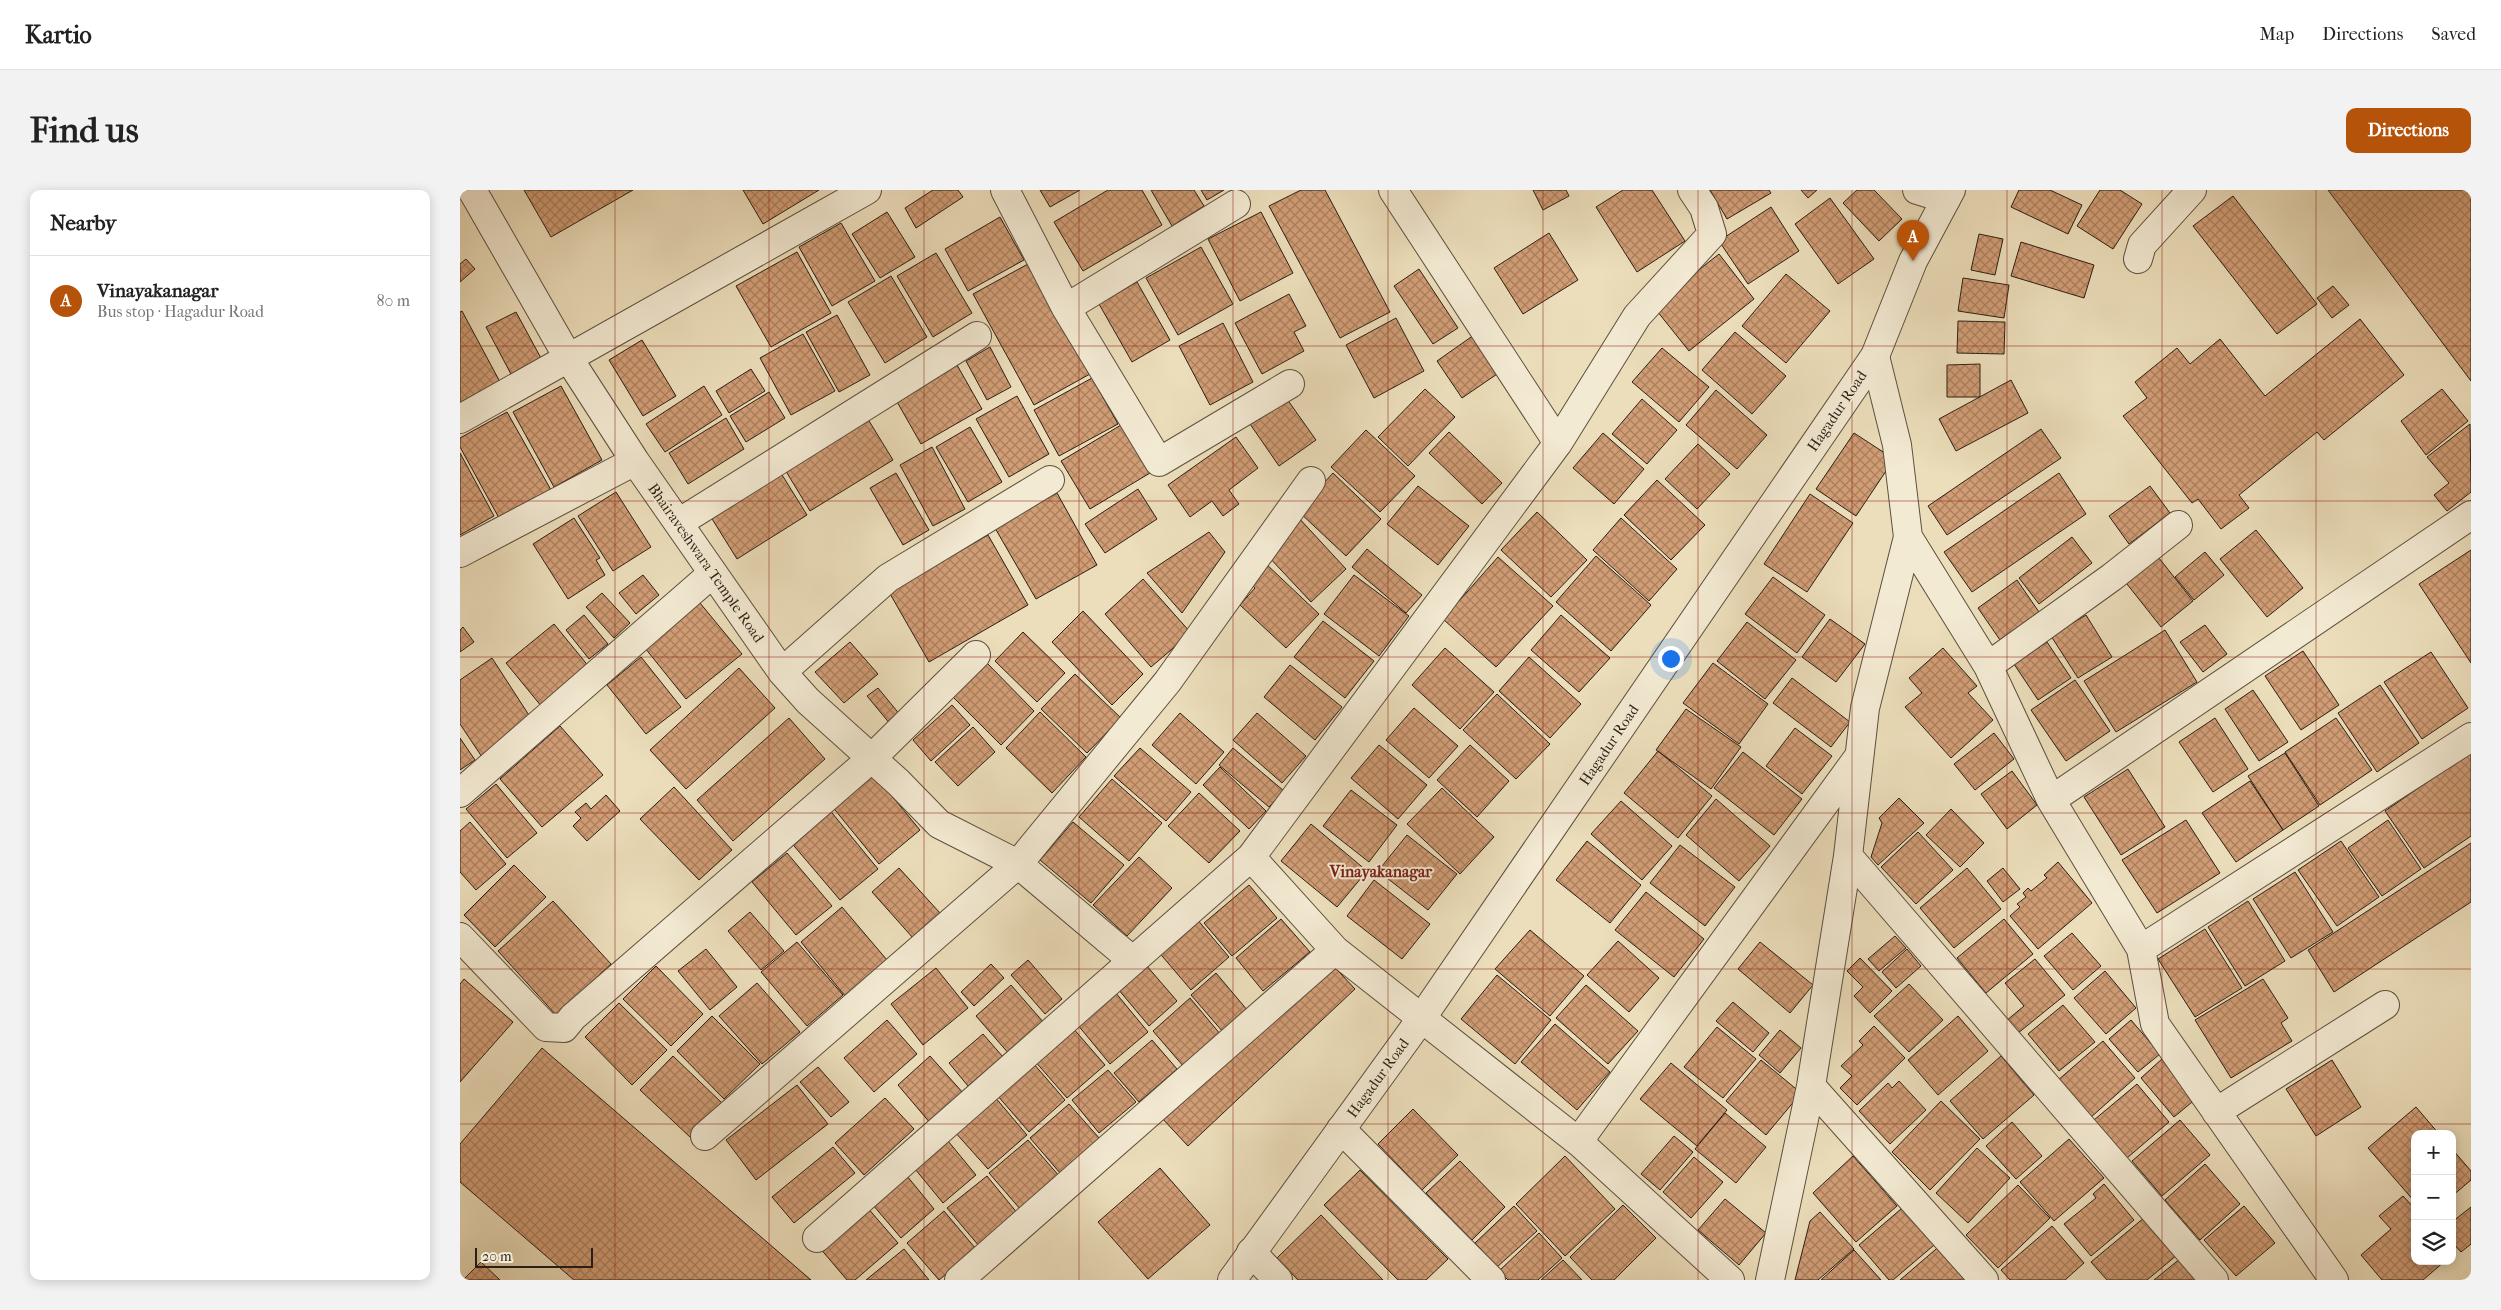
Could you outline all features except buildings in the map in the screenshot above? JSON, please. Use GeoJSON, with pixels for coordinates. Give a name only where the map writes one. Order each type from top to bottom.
{"type":"FeatureCollection","features":[{"type":"Feature","properties":{"kind":"street","name":"Bhairaveshwara Temple Road"},"geometry":{"type":"LineString","coordinates":[[472,190],[569,359],[635,461],[680,522],[782,672],[808,700],[872,758],[939,824],[1018,864],[1132,960]]}},
{"type":"Feature","properties":{"kind":"street"},"geometry":{"type":"LineString","coordinates":[[460,418],[569,359],[867,190]]}},
{"type":"Feature","properties":{"kind":"street"},"geometry":{"type":"LineString","coordinates":[[1005,190],[1066,308],[1160,462],[1290,384]]}},
{"type":"Feature","properties":{"kind":"street"},"geometry":{"type":"LineString","coordinates":[[1393,190],[1558,443]]}},
{"type":"Feature","properties":{"kind":"street"},"geometry":{"type":"LineString","coordinates":[[818,1238],[1251,857],[1558,443],[1637,316],[1712,234],[1704,208],[1692,190]]}},
{"type":"Feature","properties":{"kind":"street"},"geometry":{"type":"LineString","coordinates":[[1917,190],[1949,194]]}},
{"type":"Feature","properties":{"kind":"street"},"geometry":{"type":"LineString","coordinates":[[2138,259],[2142,245],[2192,190]]}},
{"type":"Feature","properties":{"kind":"street","name":"Hagadur Road"},"geometry":{"type":"LineString","coordinates":[[1232,1280],[1421,1019],[1875,356],[1913,261],[1949,194]]}},
{"type":"Feature","properties":{"kind":"street"},"geometry":{"type":"LineString","coordinates":[[1066,308],[1236,204]]}},
{"type":"Feature","properties":{"kind":"street"},"geometry":{"type":"LineString","coordinates":[[680,522],[977,336]]}},
{"type":"Feature","properties":{"kind":"street"},"geometry":{"type":"LineString","coordinates":[[1770,1280],[1811,1086],[1848,856],[1865,708],[1908,537],[1897,445],[1875,356]]}},
{"type":"Feature","properties":{"kind":"street"},"geometry":{"type":"LineString","coordinates":[[460,553],[635,461]]}},
{"type":"Feature","properties":{"kind":"street"},"geometry":{"type":"LineString","coordinates":[[782,672],[888,578],[1050,480]]}},
{"type":"Feature","properties":{"kind":"street"},"geometry":{"type":"LineString","coordinates":[[705,1136],[1018,864],[1168,681],[1312,481]]}},
{"type":"Feature","properties":{"kind":"street"},"geometry":{"type":"LineString","coordinates":[[2052,800],[2471,515]]}},
{"type":"Feature","properties":{"kind":"street"},"geometry":{"type":"LineString","coordinates":[[1988,666],[2112,577],[2178,526]]}},
{"type":"Feature","properties":{"kind":"street"},"geometry":{"type":"LineString","coordinates":[[1908,537],[1988,666],[2052,800],[2141,949],[2155,1024],[2334,1280]]}},
{"type":"Feature","properties":{"kind":"street"},"geometry":{"type":"LineString","coordinates":[[460,793],[713,573]]}},
{"type":"Feature","properties":{"kind":"street"},"geometry":{"type":"LineString","coordinates":[[460,937],[546,1027],[564,1028],[581,1010],[872,758],[976,655]]}},
{"type":"Feature","properties":{"kind":"street"},"geometry":{"type":"LineString","coordinates":[[2141,949],[2471,737]]}},
{"type":"Feature","properties":{"kind":"street"},"geometry":{"type":"LineString","coordinates":[[1580,1143],[1586,1130],[1858,758]]}},
{"type":"Feature","properties":{"kind":"street"},"geometry":{"type":"LineString","coordinates":[[1848,856],[2214,1280]]}},
{"type":"Feature","properties":{"kind":"street"},"geometry":{"type":"LineString","coordinates":[[1251,857],[1335,950],[1580,1143],[1730,1280]]}},
{"type":"Feature","properties":{"kind":"street"},"geometry":{"type":"LineString","coordinates":[[959,1280],[1335,950]]}},
{"type":"Feature","properties":{"kind":"street"},"geometry":{"type":"LineString","coordinates":[[2216,1112],[2385,1005]]}},
{"type":"Feature","properties":{"kind":"street"},"geometry":{"type":"LineString","coordinates":[[1811,1086],[1984,1280]]}},
{"type":"Feature","properties":{"kind":"street"},"geometry":{"type":"LineString","coordinates":[[1342,1129],[1491,1280]]}},
{"type":"Feature","properties":{"kind":"street"},"geometry":{"type":"LineString","coordinates":[[1251,1252],[1278,1280]]}},
{"type":"Feature","properties":{"kind":"place","name":"Vinayakanagar"},"geometry":{"type":"Point","coordinates":[1913,261]}},
{"type":"Feature","properties":{"kind":"district","name":"Vinayakanagar"},"geometry":{"type":"Point","coordinates":[1381,871]}}]}
